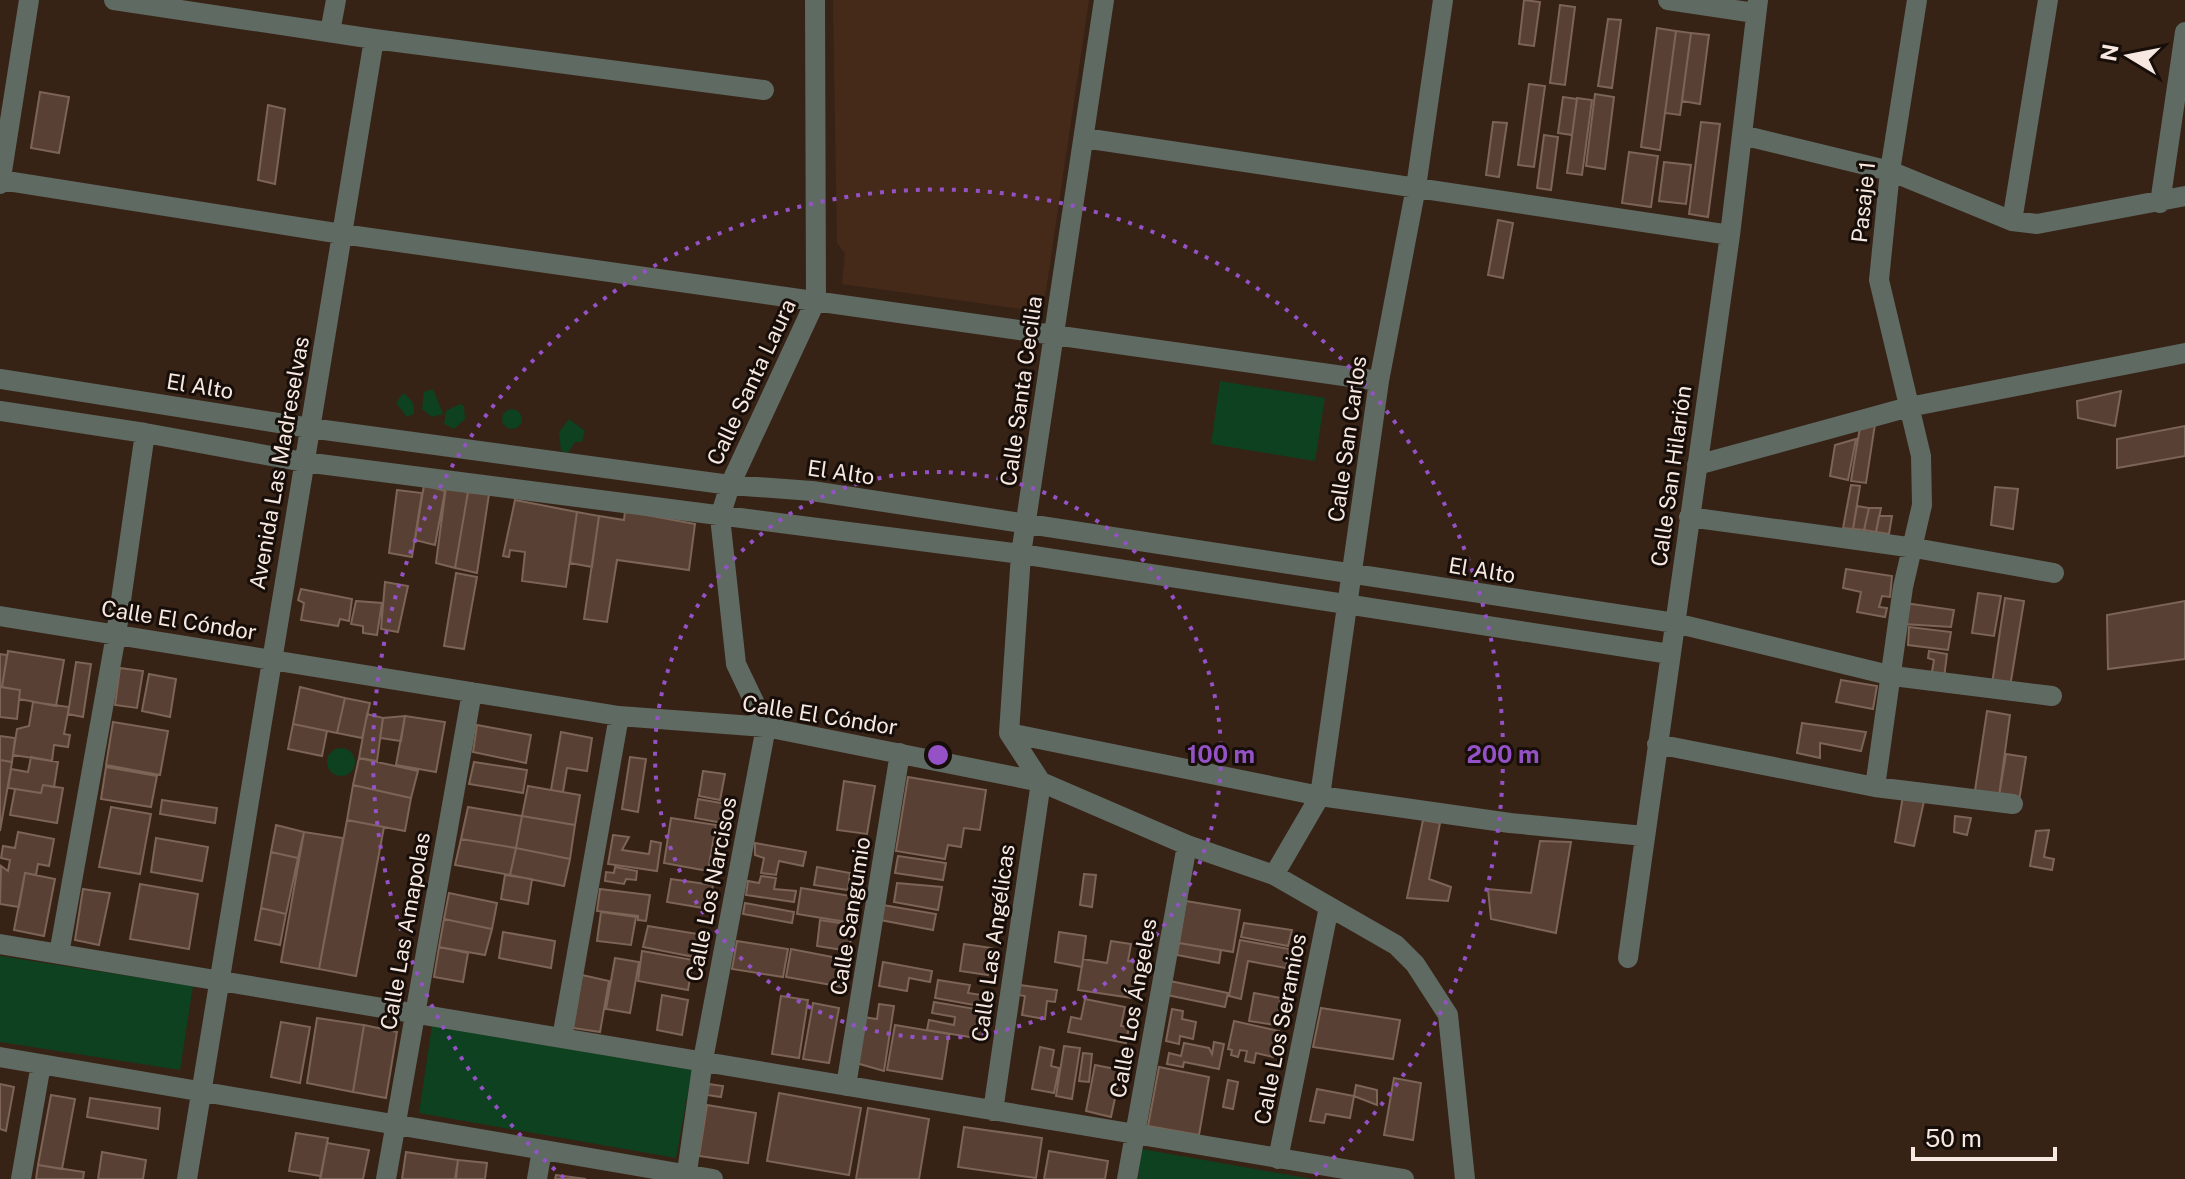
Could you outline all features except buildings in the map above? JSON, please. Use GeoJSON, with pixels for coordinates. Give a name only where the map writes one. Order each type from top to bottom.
{"type":"FeatureCollection","features":[{"type":"Feature","properties":{"kind":"street"},"geometry":{"type":"LineString","coordinates":[[29,0],[0,181],[342,234],[1379,381]]}},
{"type":"Feature","properties":{"kind":"street"},"geometry":{"type":"LineString","coordinates":[[114,0],[374,39],[764,90]]}},
{"type":"Feature","properties":{"kind":"street"},"geometry":{"type":"LineString","coordinates":[[330,32],[336,0]]}},
{"type":"Feature","properties":{"kind":"street","name":"Calle Santa Laura"},"geometry":{"type":"LineString","coordinates":[[766,727],[736,664],[720,517],[730,485],[816,300],[815,0]]}},
{"type":"Feature","properties":{"kind":"street","name":"Calle Santa Cecilia"},"geometry":{"type":"LineString","coordinates":[[1009,733],[1021,554],[1104,0]]}},
{"type":"Feature","properties":{"kind":"street","name":"Calle San Carlos"},"geometry":{"type":"LineString","coordinates":[[1274,875],[1320,796],[1379,381],[1416,187],[1443,0]]}},
{"type":"Feature","properties":{"kind":"street"},"geometry":{"type":"LineString","coordinates":[[1668,0],[1756,7]]}},
{"type":"Feature","properties":{"kind":"street","name":"Pasaje 1"},"geometry":{"type":"LineString","coordinates":[[1875,787],[1893,676],[1903,587],[1915,548],[1922,505],[1921,456],[1879,280],[1890,171],[1917,0]]}},
{"type":"Feature","properties":{"kind":"street"},"geometry":{"type":"LineString","coordinates":[[2012,221],[2048,0]]}},
{"type":"Feature","properties":{"kind":"street","name":"Calle San Hilarión"},"geometry":{"type":"LineString","coordinates":[[1628,958],[1730,235],[1756,7]]}},
{"type":"Feature","properties":{"kind":"street"},"geometry":{"type":"LineString","coordinates":[[2160,203],[2185,32]]}},
{"type":"Feature","properties":{"kind":"street","name":"Avenida Las Madreselvas"},"geometry":{"type":"LineString","coordinates":[[187,1179],[374,39]]}},
{"type":"Feature","properties":{"kind":"street"},"geometry":{"type":"LineString","coordinates":[[1742,135],[1890,171],[2012,221],[2037,224],[2185,196]]}},
{"type":"Feature","properties":{"kind":"street"},"geometry":{"type":"LineString","coordinates":[[1084,138],[1730,235]]}},
{"type":"Feature","properties":{"kind":"street"},"geometry":{"type":"LineString","coordinates":[[1697,465],[1909,407],[2185,353]]}},
{"type":"Feature","properties":{"kind":"street","name":"El Alto"},"geometry":{"type":"LineString","coordinates":[[0,379],[310,428],[730,485],[812,491],[1675,623],[1893,676],[2052,696]]}},
{"type":"Feature","properties":{"kind":"street"},"geometry":{"type":"LineString","coordinates":[[0,411],[304,462],[620,500],[720,517],[1021,554],[1670,654]]}},
{"type":"Feature","properties":{"kind":"street"},"geometry":{"type":"LineString","coordinates":[[59,954],[116,635],[145,433]]}},
{"type":"Feature","properties":{"kind":"street"},"geometry":{"type":"LineString","coordinates":[[1689,517],[1915,548],[2054,573]]}},
{"type":"Feature","properties":{"kind":"street","name":"Calle El Cóndor"},"geometry":{"type":"LineString","coordinates":[[0,616],[619,716],[766,727],[1041,782],[1187,845],[1274,875],[1396,945],[1415,964],[1448,1015],[1465,1179]]}},
{"type":"Feature","properties":{"kind":"street","name":"Calle Las Amapolas"},"geometry":{"type":"LineString","coordinates":[[386,1179],[472,692]]}},
{"type":"Feature","properties":{"kind":"street"},"geometry":{"type":"LineString","coordinates":[[562,1038],[619,716]]}},
{"type":"Feature","properties":{"kind":"street","name":"Calle Los Narcisos"},"geometry":{"type":"LineString","coordinates":[[687,1177],[703,1060],[766,727]]}},
{"type":"Feature","properties":{"kind":"street"},"geometry":{"type":"LineString","coordinates":[[1009,733],[1041,782]]}},
{"type":"Feature","properties":{"kind":"street"},"geometry":{"type":"LineString","coordinates":[[1009,733],[1320,796],[1510,823],[1644,836]]}},
{"type":"Feature","properties":{"kind":"street"},"geometry":{"type":"LineString","coordinates":[[1657,744],[1875,787],[2013,804]]}},
{"type":"Feature","properties":{"kind":"street","name":"Calle Sangumio"},"geometry":{"type":"LineString","coordinates":[[846,1086],[900,753]]}},
{"type":"Feature","properties":{"kind":"street","name":"Calle Las Angélicas"},"geometry":{"type":"LineString","coordinates":[[993,1111],[1041,782]]}},
{"type":"Feature","properties":{"kind":"street","name":"Calle Los Ángeles"},"geometry":{"type":"LineString","coordinates":[[1127,1179],[1187,845]]}},
{"type":"Feature","properties":{"kind":"street","name":"Calle Los Seramios"},"geometry":{"type":"LineString","coordinates":[[1278,1159],[1329,907]]}},
{"type":"Feature","properties":{"kind":"street"},"geometry":{"type":"LineString","coordinates":[[0,944],[1404,1179]]}},
{"type":"Feature","properties":{"kind":"street"},"geometry":{"type":"LineString","coordinates":[[0,1057],[687,1177],[713,1179]]}},
{"type":"Feature","properties":{"kind":"street"},"geometry":{"type":"LineString","coordinates":[[21,1179],[41,1064]]}},
{"type":"Feature","properties":{"kind":"street"},"geometry":{"type":"LineString","coordinates":[[537,1179],[542,1150]]}},
{"type":"Feature","properties":{"kind":"shaded area"},"geometry":{"type":"Polygon","coordinates":[[[833,0],[1089,0],[1045,297],[1035,311],[842,284],[845,253],[837,243],[833,0]]]}},
{"type":"Feature","properties":{"kind":"green space"},"geometry":{"type":"Polygon","coordinates":[[[1220,381],[1325,398],[1315,461],[1211,444],[1220,381]]]}},
{"type":"Feature","properties":{"kind":"green space"},"geometry":{"type":"Polygon","coordinates":[[[433,389],[443,414],[432,417],[422,409],[424,392],[433,389]]]}},
{"type":"Feature","properties":{"kind":"green space"},"geometry":{"type":"Polygon","coordinates":[[[403,393],[414,407],[414,414],[407,417],[396,403],[403,393]]]}},
{"type":"Feature","properties":{"kind":"green space"},"geometry":{"type":"Polygon","coordinates":[[[460,404],[464,406],[465,419],[454,429],[444,424],[446,411],[460,404]]]}},
{"type":"Feature","properties":{"kind":"green space"},"geometry":{"type":"Polygon","coordinates":[[[508,409],[516,409],[522,419],[516,429],[508,429],[502,423],[502,415],[508,409]]]}},
{"type":"Feature","properties":{"kind":"green space"},"geometry":{"type":"Polygon","coordinates":[[[569,419],[585,431],[582,442],[575,442],[568,453],[561,451],[559,432],[569,419]]]}},
{"type":"Feature","properties":{"kind":"green space"},"geometry":{"type":"Polygon","coordinates":[[[341,748],[351,752],[355,762],[351,772],[341,776],[331,772],[327,762],[331,752],[341,748]]]}},
{"type":"Feature","properties":{"kind":"green space"},"geometry":{"type":"Polygon","coordinates":[[[0,956],[193,986],[180,1070],[0,1042],[0,956]]]}},
{"type":"Feature","properties":{"kind":"green space"},"geometry":{"type":"Polygon","coordinates":[[[432,1026],[692,1070],[676,1158],[419,1113],[432,1026]]]}},
{"type":"Feature","properties":{"kind":"green space"},"geometry":{"type":"Polygon","coordinates":[[[1142,1149],[1312,1179],[1138,1179],[1142,1149]]]}}]}
